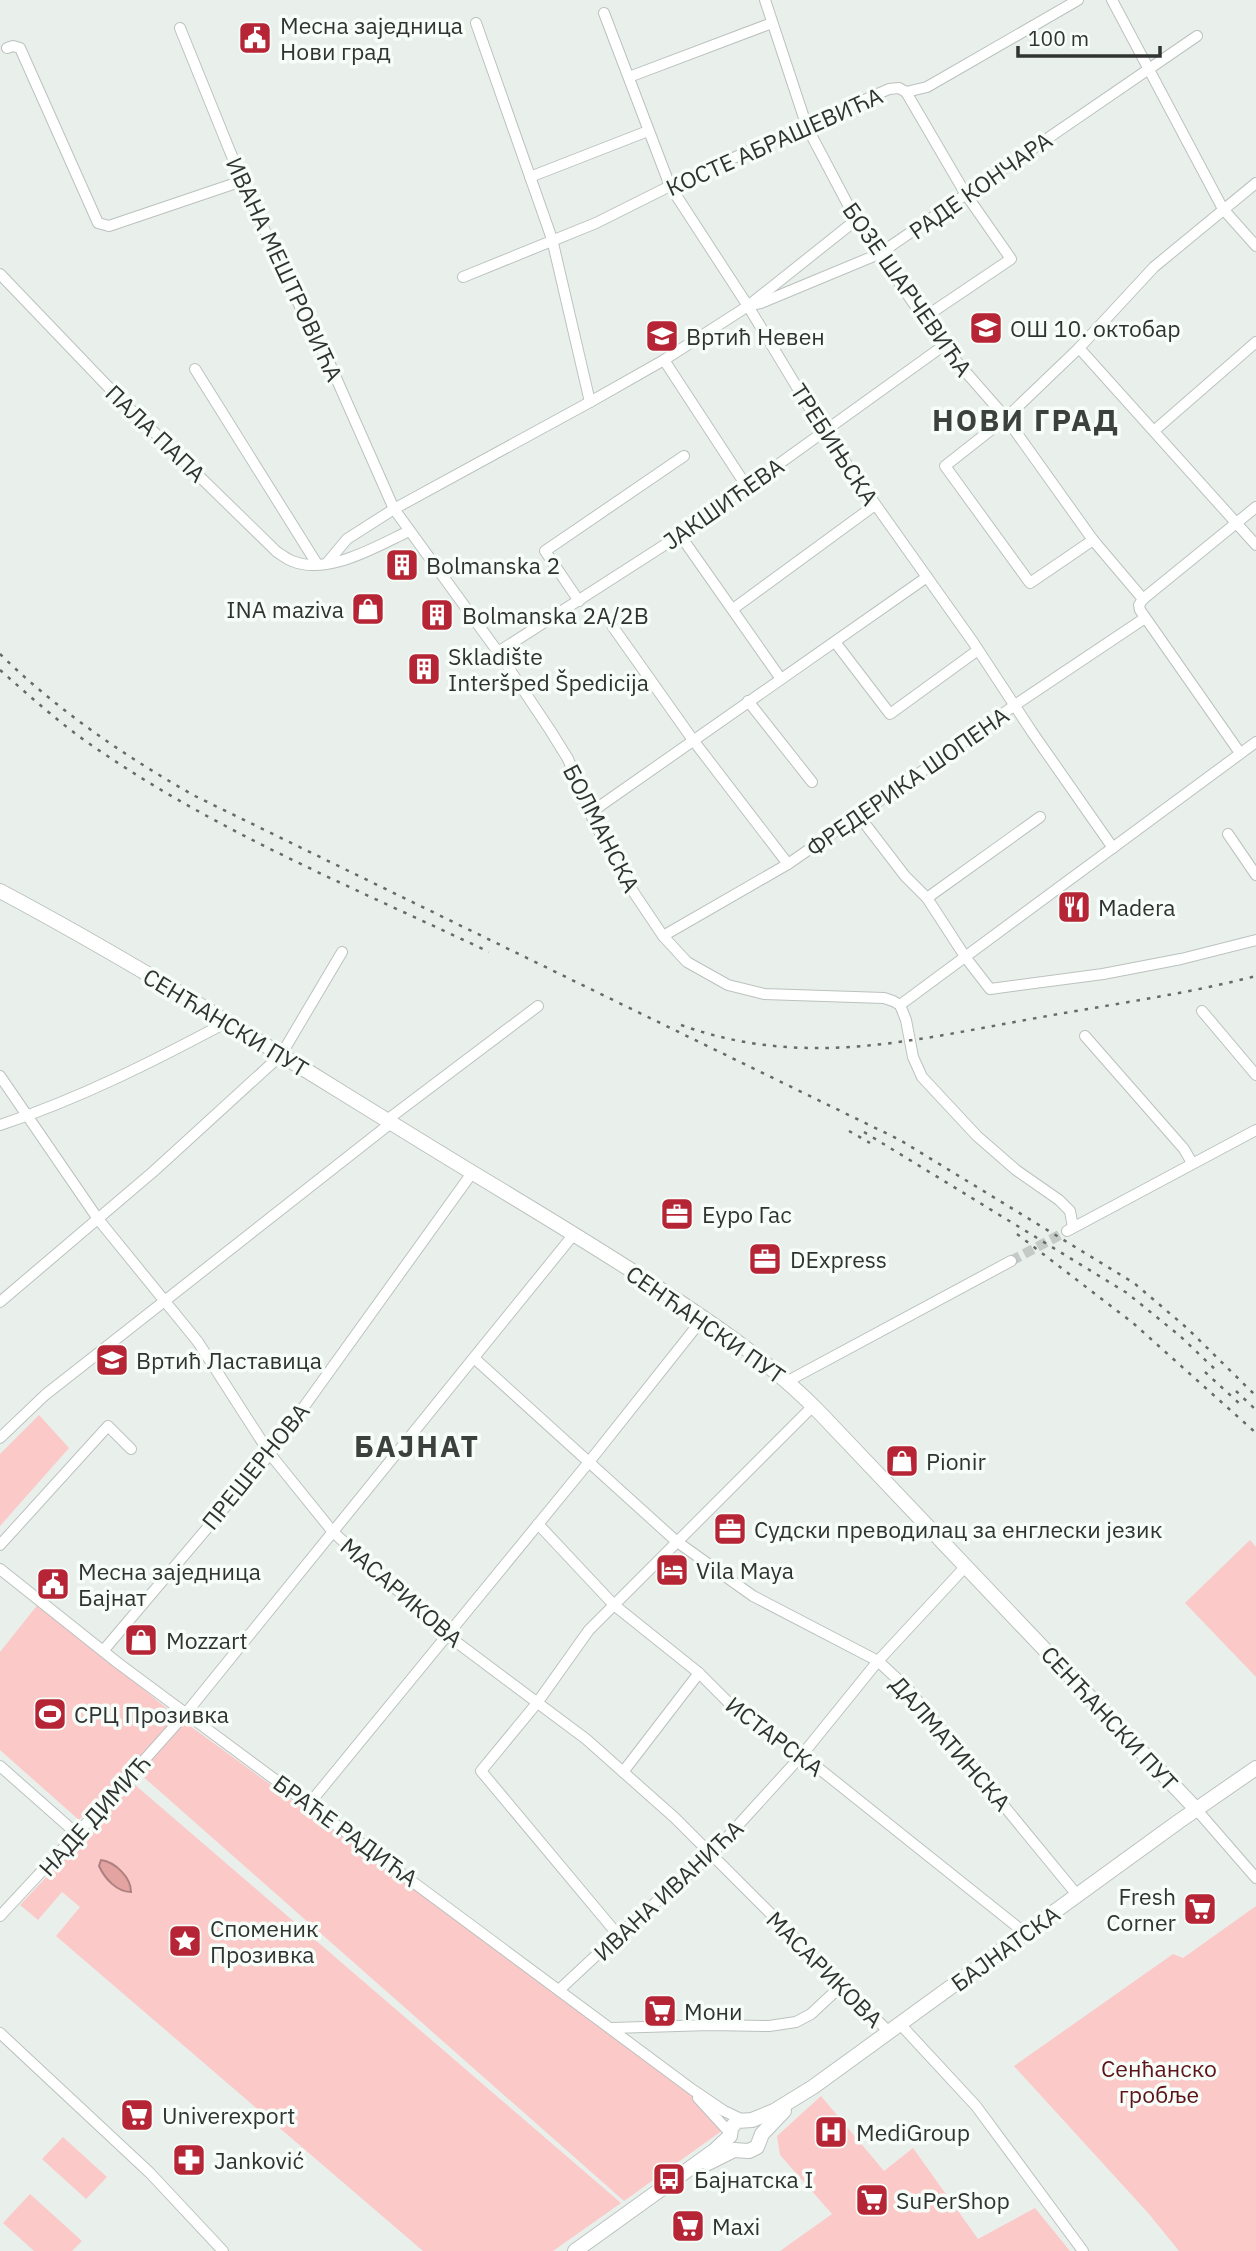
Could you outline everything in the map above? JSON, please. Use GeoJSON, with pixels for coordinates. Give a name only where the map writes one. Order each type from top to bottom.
{"type":"FeatureCollection","features":[{"type":"Feature","properties":{"kind":"main road","name":"СЕНЋАНСКИ ПУТ"},"geometry":{"type":"LineString","coordinates":[[0,882],[40,912]]}},
{"type":"Feature","properties":{"kind":"main road","name":"СЕНЋАНСКИ ПУТ"},"geometry":{"type":"LineString","coordinates":[[0,891],[227,1022],[574,1234],[704,1317],[788,1381],[1196,1809]]}},
{"type":"Feature","properties":{"kind":"main road","name":"БАЈНАТСКА"},"geometry":{"type":"LineString","coordinates":[[575,2251],[679,2178],[730,2134],[733,2124],[774,2111],[813,2087],[1256,1768]]}},
{"type":"Feature","properties":{"kind":"main road","name":"БАЈНАТСКА"},"geometry":{"type":"LineString","coordinates":[[679,2178],[726,2154],[740,2150],[749,2151],[757,2147],[762,2134],[813,2087]]}},
{"type":"Feature","properties":{"kind":"main road"},"geometry":{"type":"LineString","coordinates":[[746,2119],[759,2126],[762,2134]]}},
{"type":"Feature","properties":{"kind":"main road"},"geometry":{"type":"LineString","coordinates":[[730,2134],[733,2145],[740,2150]]}},
{"type":"Feature","properties":{"kind":"street","name":"БОЗЕ ШАРЧЕВИЋА"},"geometry":{"type":"LineString","coordinates":[[765,0],[807,127],[856,219],[943,346],[1006,418],[1093,540],[1143,599]]}},
{"type":"Feature","properties":{"kind":"street","name":"КОСТЕ АБРАШЕВИЋА"},"geometry":{"type":"LineString","coordinates":[[463,277],[596,223],[670,186],[889,89],[899,88],[906,92],[927,87],[1079,0]]}},
{"type":"Feature","properties":{"kind":"street"},"geometry":{"type":"LineString","coordinates":[[1112,0],[1223,209],[1256,246]]}},
{"type":"Feature","properties":{"kind":"street","name":"ТРЕБИЊСКА"},"geometry":{"type":"LineString","coordinates":[[604,13],[670,186],[748,306],[824,432],[928,577],[1113,848]]}},
{"type":"Feature","properties":{"kind":"street"},"geometry":{"type":"LineString","coordinates":[[476,23],[552,239],[590,402]]}},
{"type":"Feature","properties":{"kind":"street"},"geometry":{"type":"LineString","coordinates":[[628,77],[772,23]]}},
{"type":"Feature","properties":{"kind":"street","name":"ИВАНА МЕШТРОВИЋА"},"geometry":{"type":"LineString","coordinates":[[180,28],[242,181],[314,337],[329,362],[394,509]]}},
{"type":"Feature","properties":{"kind":"street","name":"РАДЕ КОНЧАРА"},"geometry":{"type":"LineString","coordinates":[[748,306],[879,254],[1197,36]]}},
{"type":"Feature","properties":{"kind":"street"},"geometry":{"type":"LineString","coordinates":[[7,48],[20,48],[98,223],[109,226],[242,181]]}},
{"type":"Feature","properties":{"kind":"street"},"geometry":{"type":"LineString","coordinates":[[906,92],[965,193],[1011,260],[925,317]]}},
{"type":"Feature","properties":{"kind":"street"},"geometry":{"type":"LineString","coordinates":[[530,177],[648,131]]}},
{"type":"Feature","properties":{"kind":"street"},"geometry":{"type":"LineString","coordinates":[[1093,540],[1030,583],[945,467],[1006,418],[1079,348],[1154,267],[1256,183]]}},
{"type":"Feature","properties":{"kind":"street","name":"РАДЕ КОНЧАРА"},"geometry":{"type":"LineString","coordinates":[[322,564],[346,539],[394,509],[664,360],[748,306],[856,219]]}},
{"type":"Feature","properties":{"kind":"street","name":"ПАЛА ПАПА"},"geometry":{"type":"LineString","coordinates":[[0,274],[115,394],[277,552],[292,561],[322,564]]}},
{"type":"Feature","properties":{"kind":"street"},"geometry":{"type":"LineString","coordinates":[[1155,430],[1256,342]]}},
{"type":"Feature","properties":{"kind":"street","name":"ЈАКШИЋЕВА"},"geometry":{"type":"LineString","coordinates":[[498,652],[680,534],[943,346]]}},
{"type":"Feature","properties":{"kind":"street"},"geometry":{"type":"LineString","coordinates":[[1079,348],[1256,545]]}},
{"type":"Feature","properties":{"kind":"street"},"geometry":{"type":"LineString","coordinates":[[664,360],[747,487]]}},
{"type":"Feature","properties":{"kind":"street"},"geometry":{"type":"LineString","coordinates":[[195,369],[322,564],[350,559],[409,531]]}},
{"type":"Feature","properties":{"kind":"street"},"geometry":{"type":"LineString","coordinates":[[579,601],[545,551],[684,456]]}},
{"type":"Feature","properties":{"kind":"street"},"geometry":{"type":"LineString","coordinates":[[733,609],[875,505]]}},
{"type":"Feature","properties":{"kind":"street"},"geometry":{"type":"LineString","coordinates":[[1240,753],[1145,618],[1139,605],[1256,507]]}},
{"type":"Feature","properties":{"kind":"street","name":"БОЛМАНСКА"},"geometry":{"type":"LineString","coordinates":[[394,509],[498,652],[568,759],[590,813],[624,878],[663,936],[687,962],[728,985],[764,994],[884,998],[900,1005]]}},
{"type":"Feature","properties":{"kind":"street"},"geometry":{"type":"LineString","coordinates":[[680,534],[781,678]]}},
{"type":"Feature","properties":{"kind":"street"},"geometry":{"type":"LineString","coordinates":[[590,813],[928,577]]}},
{"type":"Feature","properties":{"kind":"street","name":"ФРЕДЕРИКА ШОПЕНА"},"geometry":{"type":"LineString","coordinates":[[663,936],[788,864],[1015,705],[1145,618]]}},
{"type":"Feature","properties":{"kind":"street"},"geometry":{"type":"LineString","coordinates":[[614,626],[693,740],[788,864]]}},
{"type":"Feature","properties":{"kind":"street"},"geometry":{"type":"LineString","coordinates":[[835,642],[890,714],[978,650]]}},
{"type":"Feature","properties":{"kind":"street"},"geometry":{"type":"LineString","coordinates":[[748,701],[812,782]]}},
{"type":"Feature","properties":{"kind":"street"},"geometry":{"type":"LineString","coordinates":[[1256,742],[900,1005],[906,1020],[913,1057],[922,1077],[977,1136],[1016,1170],[1059,1200],[1070,1212],[1070,1229],[1256,1130]]}},
{"type":"Feature","properties":{"kind":"street"},"geometry":{"type":"LineString","coordinates":[[859,816],[905,876],[927,898],[990,989],[1103,974],[1181,959],[1256,940]]}},
{"type":"Feature","properties":{"kind":"street"},"geometry":{"type":"LineString","coordinates":[[927,898],[1040,817]]}},
{"type":"Feature","properties":{"kind":"street"},"geometry":{"type":"LineString","coordinates":[[1228,834],[1256,875]]}},
{"type":"Feature","properties":{"kind":"street"},"geometry":{"type":"LineString","coordinates":[[0,1302],[98,1219],[281,1055],[342,951]]}},
{"type":"Feature","properties":{"kind":"street"},"geometry":{"type":"LineString","coordinates":[[0,1438],[45,1395],[538,1006]]}},
{"type":"Feature","properties":{"kind":"street"},"geometry":{"type":"LineString","coordinates":[[1202,1012],[1256,1075]]}},
{"type":"Feature","properties":{"kind":"street"},"geometry":{"type":"LineString","coordinates":[[0,1125],[29,1116],[141,1067],[227,1022]]}},
{"type":"Feature","properties":{"kind":"street"},"geometry":{"type":"LineString","coordinates":[[1085,1036],[1184,1149],[1192,1163]]}},
{"type":"Feature","properties":{"kind":"street","name":"МАСАРИКОВА"},"geometry":{"type":"LineString","coordinates":[[0,1076],[98,1219],[198,1342],[270,1454],[333,1532],[447,1635],[586,1738],[675,1818],[841,1986],[895,2028],[975,2106],[1083,2251]]}},
{"type":"Feature","properties":{"kind":"street","name":"ПРЕШЕРНОВА"},"geometry":{"type":"LineString","coordinates":[[103,1651],[270,1454],[472,1173]]}},
{"type":"Feature","properties":{"kind":"street","name":"НАДЕ ДИМИЋ"},"geometry":{"type":"LineString","coordinates":[[0,1916],[187,1712],[574,1234]]}},
{"type":"Feature","properties":{"kind":"street"},"geometry":{"type":"LineString","coordinates":[[788,1381],[1011,1261]]}},
{"type":"Feature","properties":{"kind":"street"},"geometry":{"type":"LineString","coordinates":[[309,1804],[704,1317]]}},
{"type":"Feature","properties":{"kind":"street","name":"ДАЛМАТИНСКА"},"geometry":{"type":"LineString","coordinates":[[474,1358],[676,1541],[752,1596],[878,1661],[908,1689],[1079,1896]]}},
{"type":"Feature","properties":{"kind":"street"},"geometry":{"type":"LineString","coordinates":[[618,1935],[481,1771],[537,1703],[589,1630],[813,1406]]}},
{"type":"Feature","properties":{"kind":"street"},"geometry":{"type":"LineString","coordinates":[[0,1545],[108,1426],[131,1449]]}},
{"type":"Feature","properties":{"kind":"street","name":"ИСТАРСКА"},"geometry":{"type":"LineString","coordinates":[[538,1524],[614,1605],[699,1673],[732,1706],[802,1755],[1025,1933]]}},
{"type":"Feature","properties":{"kind":"street","name":"ИВАНА ИВАНИЋА"},"geometry":{"type":"LineString","coordinates":[[559,1990],[711,1855],[802,1755],[878,1661],[966,1566]]}},
{"type":"Feature","properties":{"kind":"street","name":"БРАЋЕ РАДИЋА"},"geometry":{"type":"LineString","coordinates":[[0,1569],[103,1651],[693,2090],[724,2111],[746,2119]]}},
{"type":"Feature","properties":{"kind":"street"},"geometry":{"type":"LineString","coordinates":[[623,1772],[699,1673]]}},
{"type":"Feature","properties":{"kind":"street"},"geometry":{"type":"LineString","coordinates":[[0,1766],[77,1834]]}},
{"type":"Feature","properties":{"kind":"street","name":"СЕНЋАНСКИ ПУТ"},"geometry":{"type":"LineString","coordinates":[[1196,1809],[1256,1878]]}},
{"type":"Feature","properties":{"kind":"street"},"geometry":{"type":"LineString","coordinates":[[612,2028],[769,2026],[796,2022],[811,2014],[841,1986]]}},
{"type":"Feature","properties":{"kind":"street"},"geometry":{"type":"LineString","coordinates":[[0,2033],[150,2173],[223,2251]]}},
{"type":"Feature","properties":{"kind":"street","name":"БРАЋЕ РАДИЋА"},"geometry":{"type":"LineString","coordinates":[[693,2090],[730,2134]]}},
{"type":"Feature","properties":{"kind":"green space"},"geometry":{"type":"Polygon","coordinates":[[[39,1415],[69,1448],[0,1526],[0,1454],[39,1415]]]}},
{"type":"Feature","properties":{"kind":"green space"},"geometry":{"type":"Polygon","coordinates":[[[1250,1540],[1256,1547],[1256,1677],[1185,1603],[1250,1540]]]}},
{"type":"Feature","properties":{"kind":"green space"},"geometry":{"type":"Polygon","coordinates":[[[39,1603],[171,1712],[687,2089],[723,2130],[624,2201],[130,1765],[79,1820],[0,1750],[0,1652],[39,1603]]]}},
{"type":"Feature","properties":{"kind":"green space"},"geometry":{"type":"Polygon","coordinates":[[[134,1784],[621,2203],[553,2251],[423,2251],[56,1936],[80,1907],[62,1892],[38,1920],[20,1905],[134,1784]]]}},
{"type":"Feature","properties":{"kind":"green space","name":"Сенћанско гробље"},"geometry":{"type":"Polygon","coordinates":[[[1256,1906],[1256,2251],[1179,2251],[1149,2214],[1014,2066],[1173,1954],[1183,1958],[1256,1906]]]}},
{"type":"Feature","properties":{"kind":"green space"},"geometry":{"type":"Polygon","coordinates":[[[821,2096],[884,2171],[913,2148],[978,2239],[1035,2208],[1070,2251],[780,2251],[832,2214],[780,2155],[777,2136],[821,2096]]]}},
{"type":"Feature","properties":{"kind":"green space"},"geometry":{"type":"Polygon","coordinates":[[[63,2137],[107,2177],[86,2199],[42,2159],[63,2137]]]}},
{"type":"Feature","properties":{"kind":"green space"},"geometry":{"type":"Polygon","coordinates":[[[30,2194],[82,2241],[72,2251],[34,2251],[3,2223],[30,2194]]]}},
{"type":"Feature","properties":{"kind":"shaded area"},"geometry":{"type":"Polygon","coordinates":[[[101,1860],[121,1871],[131,1892],[121,1890],[108,1880],[99,1866],[101,1860]]]}},
{"type":"Feature","properties":{"kind":"tunnel"},"geometry":{"type":"LineString","coordinates":[[1011,1261],[1067,1231]]}},
{"type":"Feature","properties":{"kind":"railway"},"geometry":{"type":"LineString","coordinates":[[0,654],[22,675],[93,731],[195,796],[900,1140],[1134,1283],[1187,1328],[1256,1396]]}},
{"type":"Feature","properties":{"kind":"railway"},"geometry":{"type":"LineString","coordinates":[[0,670],[89,744],[195,810],[292,860],[489,952]]}},
{"type":"Feature","properties":{"kind":"railway"},"geometry":{"type":"LineString","coordinates":[[681,1025],[727,1038],[773,1046],[862,1046],[950,1034],[1256,976]]}},
{"type":"Feature","properties":{"kind":"railway"},"geometry":{"type":"LineString","coordinates":[[849,1131],[870,1143]]}},
{"type":"Feature","properties":{"kind":"railway"},"geometry":{"type":"LineString","coordinates":[[864,1132],[1127,1293],[1180,1336],[1219,1373]]}},
{"type":"Feature","properties":{"kind":"railway"},"geometry":{"type":"LineString","coordinates":[[1017,1234],[1133,1323],[1256,1433]]}},
{"type":"Feature","properties":{"kind":"railway"},"geometry":{"type":"LineString","coordinates":[[1205,1372],[1241,1405]]}},
{"type":"Feature","properties":{"kind":"railway"},"geometry":{"type":"LineString","coordinates":[[1236,1391],[1256,1410]]}},
{"type":"Feature","properties":{"kind":"place","name":"Месна заједница Нови град"},"geometry":{"type":"Point","coordinates":[255,38]}},
{"type":"Feature","properties":{"kind":"place","name":"ОШ 10. октобар"},"geometry":{"type":"Point","coordinates":[986,328]}},
{"type":"Feature","properties":{"kind":"place","name":"Вртић Невен"},"geometry":{"type":"Point","coordinates":[662,336]}},
{"type":"Feature","properties":{"kind":"place","name":"Bolmanska 2"},"geometry":{"type":"Point","coordinates":[402,565]}},
{"type":"Feature","properties":{"kind":"place","name":"INA maziva"},"geometry":{"type":"Point","coordinates":[368,609]}},
{"type":"Feature","properties":{"kind":"place","name":"Bolmanska 2A/2B"},"geometry":{"type":"Point","coordinates":[437,615]}},
{"type":"Feature","properties":{"kind":"place","name":"Skladište Interšped Špedicija"},"geometry":{"type":"Point","coordinates":[424,669]}},
{"type":"Feature","properties":{"kind":"place","name":"Madera"},"geometry":{"type":"Point","coordinates":[1074,907]}},
{"type":"Feature","properties":{"kind":"place","name":"Еуро Гас"},"geometry":{"type":"Point","coordinates":[677,1214]}},
{"type":"Feature","properties":{"kind":"place","name":"DExpress"},"geometry":{"type":"Point","coordinates":[765,1259]}},
{"type":"Feature","properties":{"kind":"place","name":"Вртић Ластавица"},"geometry":{"type":"Point","coordinates":[112,1360]}},
{"type":"Feature","properties":{"kind":"place","name":"Pionir"},"geometry":{"type":"Point","coordinates":[902,1461]}},
{"type":"Feature","properties":{"kind":"place","name":"Судски преводилац за енглески језик"},"geometry":{"type":"Point","coordinates":[730,1529]}},
{"type":"Feature","properties":{"kind":"place","name":"Vila Maya"},"geometry":{"type":"Point","coordinates":[672,1570]}},
{"type":"Feature","properties":{"kind":"place","name":"Месна заједница Бајнат"},"geometry":{"type":"Point","coordinates":[53,1584]}},
{"type":"Feature","properties":{"kind":"place","name":"Mozzart"},"geometry":{"type":"Point","coordinates":[141,1640]}},
{"type":"Feature","properties":{"kind":"place","name":"СРЦ Прозивка"},"geometry":{"type":"Point","coordinates":[50,1714]}},
{"type":"Feature","properties":{"kind":"place","name":"Fresh Corner"},"geometry":{"type":"Point","coordinates":[1200,1909]}},
{"type":"Feature","properties":{"kind":"place","name":"Споменик Прозивка"},"geometry":{"type":"Point","coordinates":[185,1941]}},
{"type":"Feature","properties":{"kind":"place","name":"Мони"},"geometry":{"type":"Point","coordinates":[660,2011]}},
{"type":"Feature","properties":{"kind":"place","name":"Univerexport"},"geometry":{"type":"Point","coordinates":[137,2115]}},
{"type":"Feature","properties":{"kind":"place","name":"MediGroup"},"geometry":{"type":"Point","coordinates":[831,2132]}},
{"type":"Feature","properties":{"kind":"place","name":"Janković"},"geometry":{"type":"Point","coordinates":[189,2160]}},
{"type":"Feature","properties":{"kind":"place","name":"Бајнатска I"},"geometry":{"type":"Point","coordinates":[669,2179]}},
{"type":"Feature","properties":{"kind":"place","name":"SuPerShop"},"geometry":{"type":"Point","coordinates":[872,2200]}},
{"type":"Feature","properties":{"kind":"place","name":"Maxi"},"geometry":{"type":"Point","coordinates":[688,2226]}},
{"type":"Feature","properties":{"kind":"district","name":"НОВИ ГРАД"},"geometry":{"type":"Point","coordinates":[1026,419]}},
{"type":"Feature","properties":{"kind":"district","name":"БАЈНАТ"},"geometry":{"type":"Point","coordinates":[417,1445]}}]}
